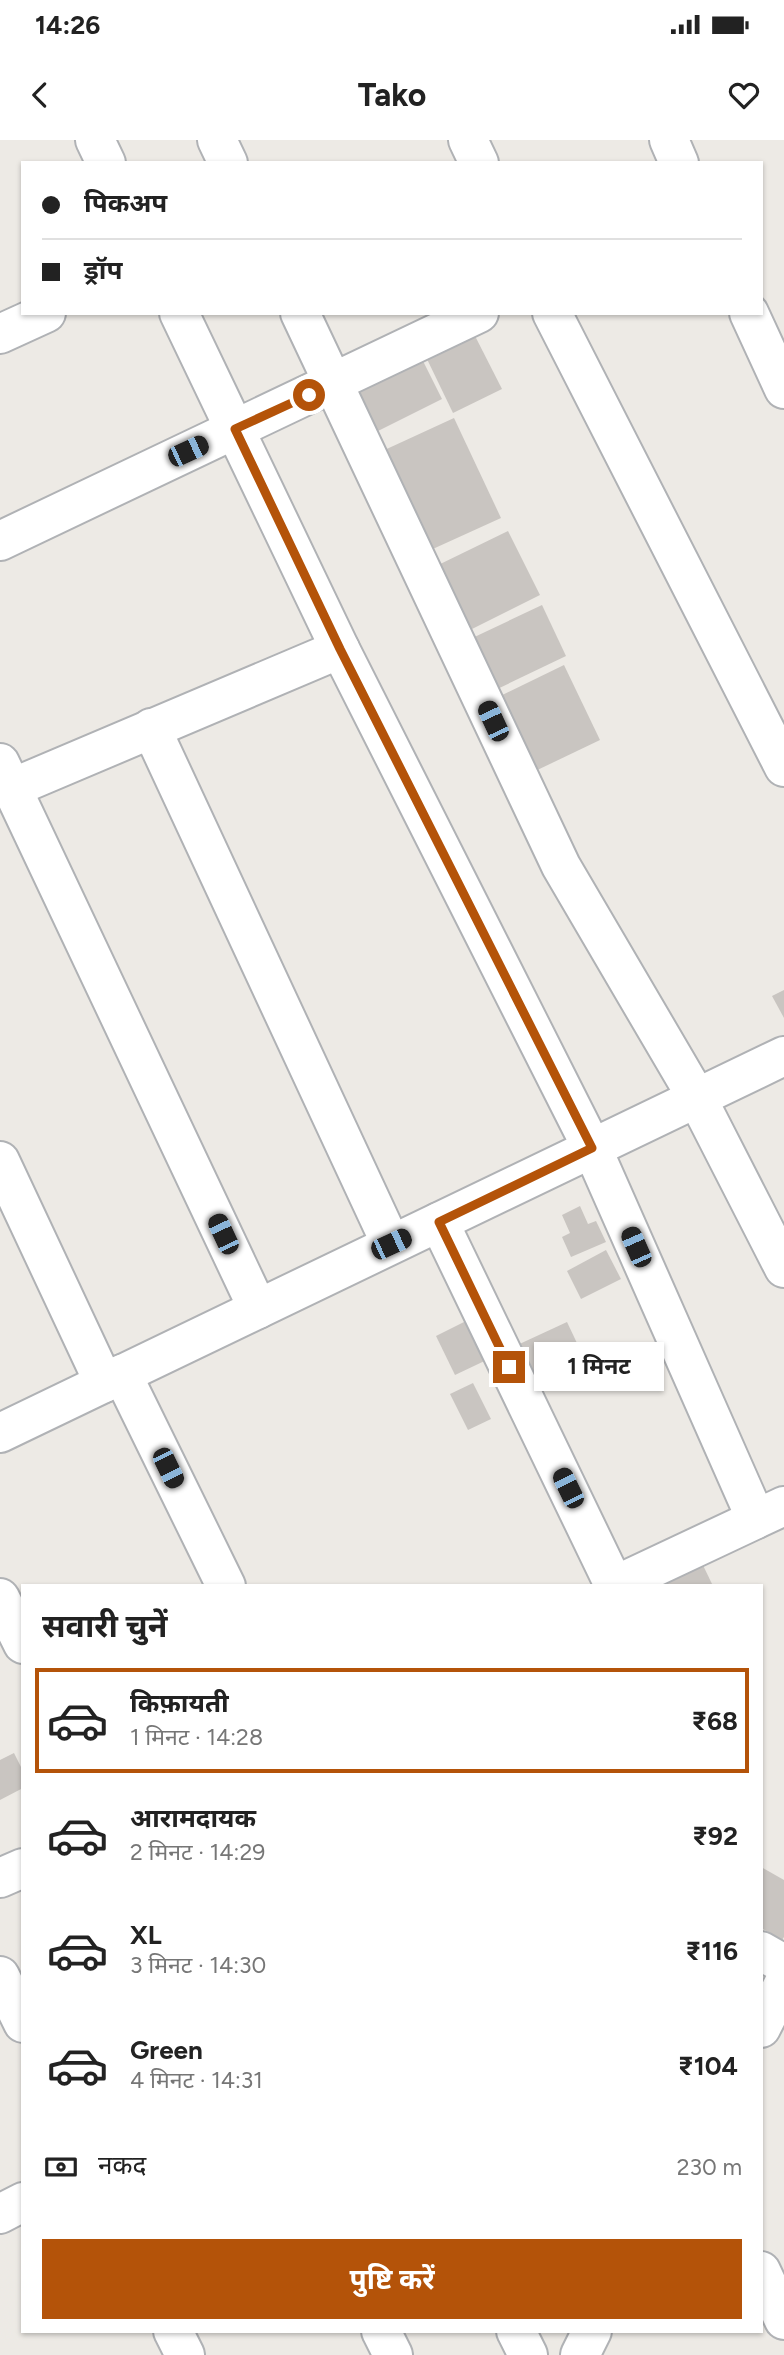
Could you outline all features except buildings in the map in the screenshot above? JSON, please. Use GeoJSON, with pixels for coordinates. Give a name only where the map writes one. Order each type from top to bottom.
{"type":"FeatureCollection","features":[{"type":"Feature","properties":{"kind":"street"},"geometry":{"type":"LineString","coordinates":[[95,140],[105,161]]}},
{"type":"Feature","properties":{"kind":"street"},"geometry":{"type":"LineString","coordinates":[[217,140],[227,161]]}},
{"type":"Feature","properties":{"kind":"street"},"geometry":{"type":"LineString","coordinates":[[468,140],[478,161]]}},
{"type":"Feature","properties":{"kind":"street"},"geometry":{"type":"LineString","coordinates":[[669,140],[678,161]]}},
{"type":"Feature","properties":{"kind":"street"},"geometry":{"type":"LineString","coordinates":[[0,334],[42,315]]}},
{"type":"Feature","properties":{"kind":"street"},"geometry":{"type":"LineString","coordinates":[[180,315],[340,649],[592,1148],[770,1513],[616,1584]]}},
{"type":"Feature","properties":{"kind":"street"},"geometry":{"type":"LineString","coordinates":[[301,315],[561,866],[697,1098],[784,1268]]}},
{"type":"Feature","properties":{"kind":"street"},"geometry":{"type":"LineString","coordinates":[[0,541],[475,315]]}},
{"type":"Feature","properties":{"kind":"street"},"geometry":{"type":"LineString","coordinates":[[553,315],[784,767]]}},
{"type":"Feature","properties":{"kind":"street"},"geometry":{"type":"LineString","coordinates":[[750,315],[784,389]]}},
{"type":"Feature","properties":{"kind":"street"},"geometry":{"type":"LineString","coordinates":[[258,1309],[6,776],[151,728],[340,649]]}},
{"type":"Feature","properties":{"kind":"street"},"geometry":{"type":"LineString","coordinates":[[151,728],[391,1244]]}},
{"type":"Feature","properties":{"kind":"street"},"geometry":{"type":"LineString","coordinates":[[0,1433],[784,1056]]}},
{"type":"Feature","properties":{"kind":"street"},"geometry":{"type":"LineString","coordinates":[[0,1161],[113,1378],[225,1584]]}},
{"type":"Feature","properties":{"kind":"street"},"geometry":{"type":"LineString","coordinates":[[439,1222],[614,1584]]}},
{"type":"Feature","properties":{"kind":"street"},"geometry":{"type":"LineString","coordinates":[[0,1598],[21,1640]]}},
{"type":"Feature","properties":{"kind":"street"},"geometry":{"type":"LineString","coordinates":[[0,1878],[21,1869]]}},
{"type":"Feature","properties":{"kind":"street"},"geometry":{"type":"LineString","coordinates":[[763,1952],[784,1965]]}},
{"type":"Feature","properties":{"kind":"street"},"geometry":{"type":"LineString","coordinates":[[0,1976],[21,2019]]}},
{"type":"Feature","properties":{"kind":"street"},"geometry":{"type":"LineString","coordinates":[[763,2024],[784,1983]]}},
{"type":"Feature","properties":{"kind":"street"},"geometry":{"type":"LineString","coordinates":[[0,2214],[21,2203]]}},
{"type":"Feature","properties":{"kind":"street"},"geometry":{"type":"LineString","coordinates":[[763,2275],[784,2320]]}},
{"type":"Feature","properties":{"kind":"street"},"geometry":{"type":"LineString","coordinates":[[174,2333],[185,2355]]}},
{"type":"Feature","properties":{"kind":"street"},"geometry":{"type":"LineString","coordinates":[[382,2333],[393,2355]]}},
{"type":"Feature","properties":{"kind":"street"},"geometry":{"type":"LineString","coordinates":[[517,2333],[528,2355]]}},
{"type":"Feature","properties":{"kind":"street"},"geometry":{"type":"LineString","coordinates":[[580,2355],[591,2333]]}},
{"type":"Feature","properties":{"kind":"route"},"geometry":{"type":"LineString","coordinates":[[309,395],[235,429],[340,649],[592,1148],[439,1222],[509,1367]]}}]}
